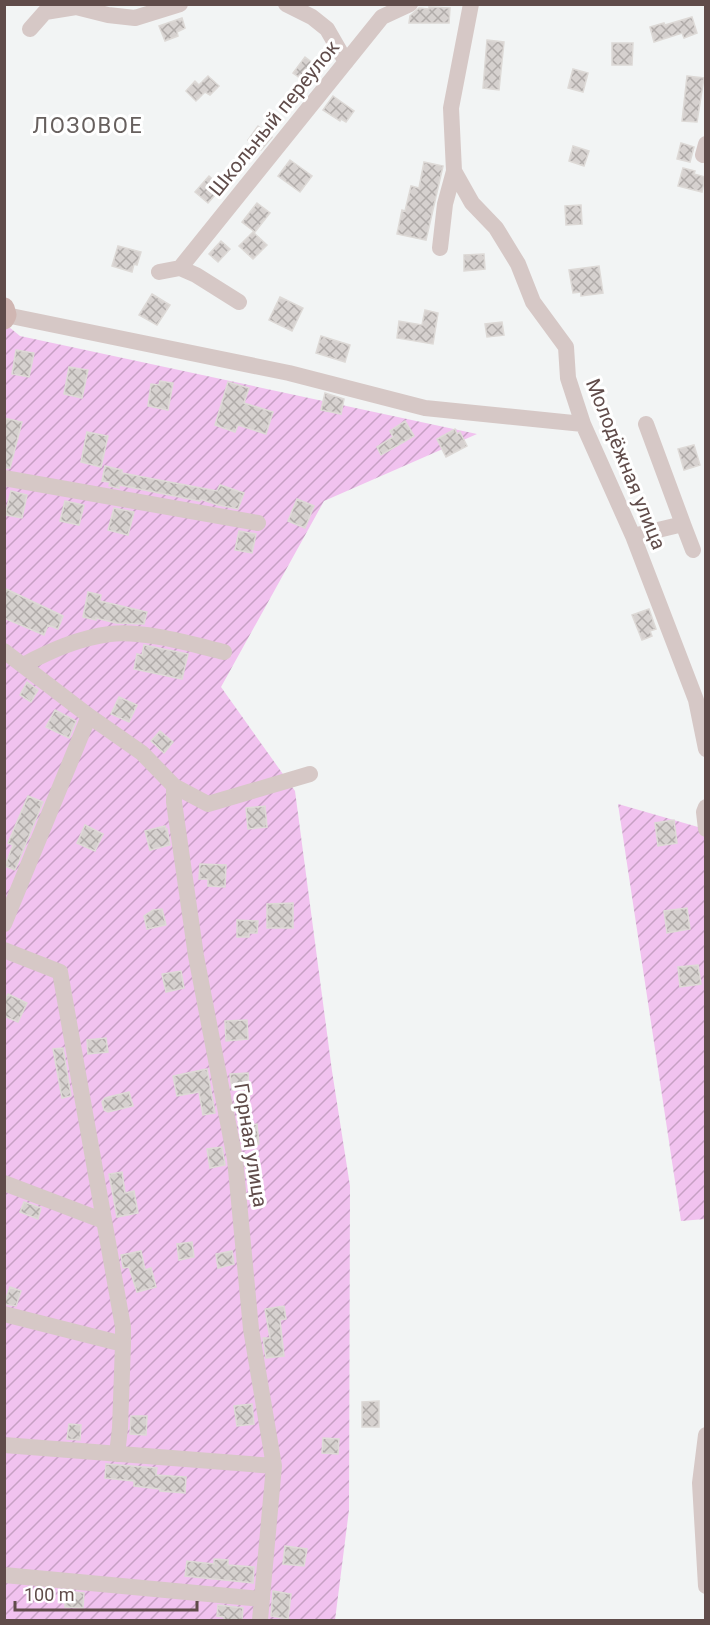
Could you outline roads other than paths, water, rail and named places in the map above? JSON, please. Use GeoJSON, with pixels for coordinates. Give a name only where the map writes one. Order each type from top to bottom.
{"type":"FeatureCollection","features":[{"type":"Feature","properties":{"kind":"street"},"geometry":{"type":"LineString","coordinates":[[30,29],[45,12],[76,8],[135,18],[180,4]]}},
{"type":"Feature","properties":{"kind":"street"},"geometry":{"type":"LineString","coordinates":[[286,4],[309,11],[327,29],[346,62]]}},
{"type":"Feature","properties":{"kind":"street","name":"Школьный переулок"},"geometry":{"type":"LineString","coordinates":[[180,268],[382,17],[410,4]]}},
{"type":"Feature","properties":{"kind":"street","name":"Молодёжная улица"},"geometry":{"type":"LineString","coordinates":[[471,4],[451,108],[454,171],[472,203],[496,228],[518,264],[533,302],[566,347],[568,378],[583,424],[633,536],[696,700],[705,749]]}},
{"type":"Feature","properties":{"kind":"street"},"geometry":{"type":"LineString","coordinates":[[440,248],[445,204],[454,171]]}},
{"type":"Feature","properties":{"kind":"street"},"geometry":{"type":"LineString","coordinates":[[159,272],[180,268],[196,275],[239,302]]}},
{"type":"Feature","properties":{"kind":"street"},"geometry":{"type":"LineString","coordinates":[[5,314],[289,373],[425,408],[583,424]]}},
{"type":"Feature","properties":{"kind":"street"},"geometry":{"type":"LineString","coordinates":[[646,424],[693,550]]}},
{"type":"Feature","properties":{"kind":"street"},"geometry":{"type":"LineString","coordinates":[[4,478],[258,524]]}},
{"type":"Feature","properties":{"kind":"street"},"geometry":{"type":"LineString","coordinates":[[633,536],[683,524]]}},
{"type":"Feature","properties":{"kind":"street"},"geometry":{"type":"LineString","coordinates":[[22,665],[62,645],[110,634],[156,637],[224,652]]}},
{"type":"Feature","properties":{"kind":"street"},"geometry":{"type":"LineString","coordinates":[[4,651],[142,753],[174,786],[208,804],[310,774]]}},
{"type":"Feature","properties":{"kind":"street"},"geometry":{"type":"LineString","coordinates":[[4,924],[89,716]]}},
{"type":"Feature","properties":{"kind":"street","name":"Горная улица"},"geometry":{"type":"LineString","coordinates":[[174,786],[174,802],[196,956],[235,1159],[250,1329],[274,1466],[260,1620]]}},
{"type":"Feature","properties":{"kind":"street"},"geometry":{"type":"LineString","coordinates":[[705,807],[705,829]]}},
{"type":"Feature","properties":{"kind":"street"},"geometry":{"type":"LineString","coordinates":[[4,950],[60,972],[123,1327],[117,1454]]}},
{"type":"Feature","properties":{"kind":"street"},"geometry":{"type":"LineString","coordinates":[[4,1183],[104,1221]]}},
{"type":"Feature","properties":{"kind":"street"},"geometry":{"type":"LineString","coordinates":[[4,1314],[123,1344]]}},
{"type":"Feature","properties":{"kind":"street"},"geometry":{"type":"LineString","coordinates":[[705,1435],[700,1483],[705,1586]]}},
{"type":"Feature","properties":{"kind":"street"},"geometry":{"type":"LineString","coordinates":[[4,1445],[274,1466]]}},
{"type":"Feature","properties":{"kind":"street"},"geometry":{"type":"LineString","coordinates":[[4,1575],[262,1599]]}},
{"type":"Feature","properties":{"kind":"district","name":"ЛОЗОВОЕ"},"geometry":{"type":"Point","coordinates":[88,125]}}]}
